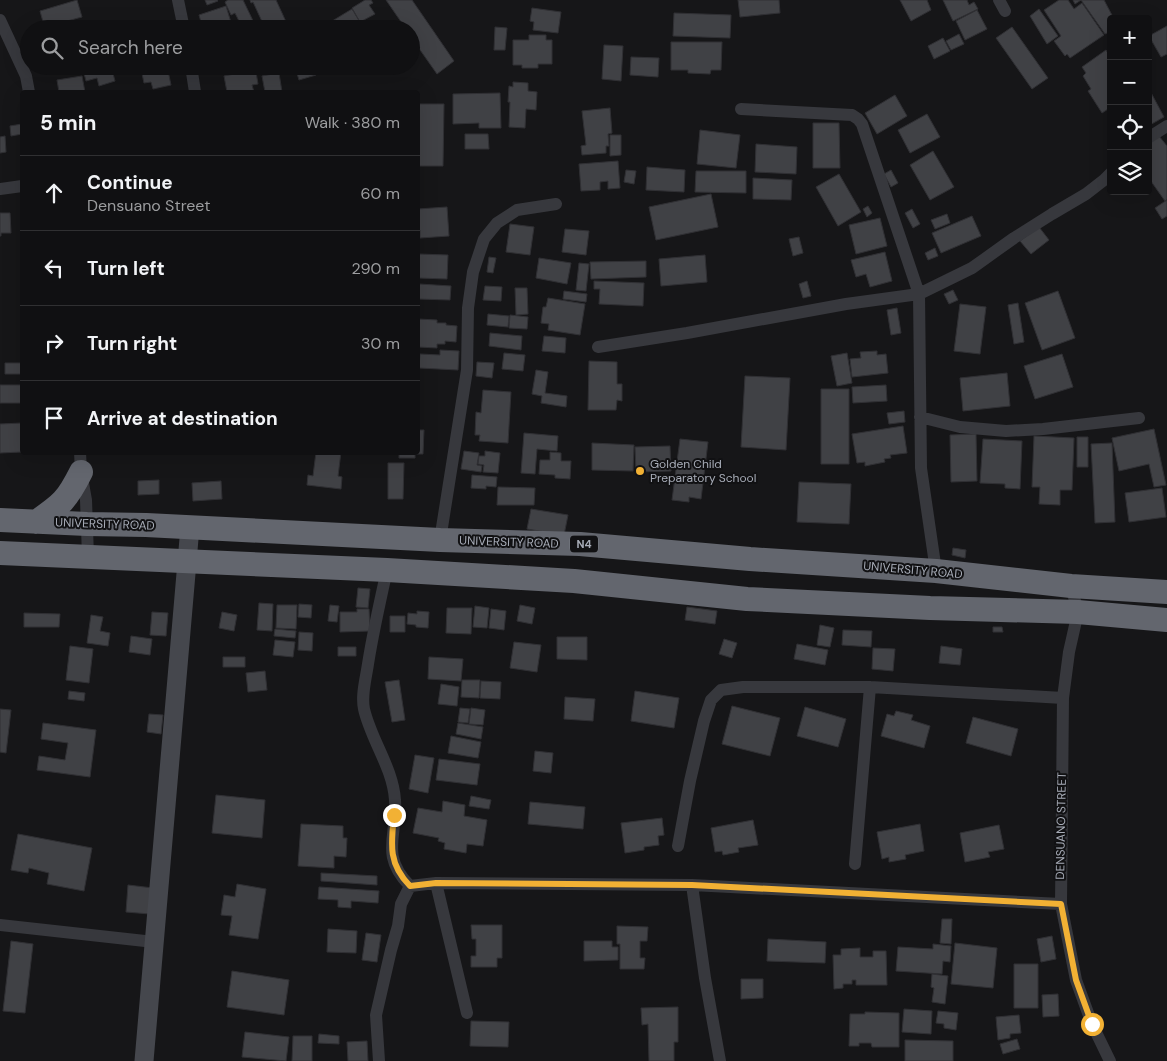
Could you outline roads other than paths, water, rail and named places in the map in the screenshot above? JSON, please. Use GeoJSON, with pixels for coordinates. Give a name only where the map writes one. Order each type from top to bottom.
{"type":"FeatureCollection","features":[{"type":"Feature","properties":{"kind":"highway"},"geometry":{"type":"LineString","coordinates":[[36,522],[63,502],[71,492],[80,462]]}},
{"type":"Feature","properties":{"kind":"highway","name":"UNIVERSITY ROAD"},"geometry":{"type":"LineString","coordinates":[[0,520],[190,527],[440,540],[580,544],[750,559],[936,571],[1071,586],[1167,592]]}},
{"type":"Feature","properties":{"kind":"highway"},"geometry":{"type":"LineString","coordinates":[[0,552],[387,570],[574,581],[747,598],[930,608],[1078,612],[1167,620]]}},
{"type":"Feature","properties":{"kind":"street"},"geometry":{"type":"LineString","coordinates":[[178,0],[182,20]]}},
{"type":"Feature","properties":{"kind":"street"},"geometry":{"type":"LineString","coordinates":[[0,20],[20,63]]}},
{"type":"Feature","properties":{"kind":"street"},"geometry":{"type":"LineString","coordinates":[[26,75],[29,90]]}},
{"type":"Feature","properties":{"kind":"street"},"geometry":{"type":"LineString","coordinates":[[192,75],[195,90]]}},
{"type":"Feature","properties":{"kind":"street"},"geometry":{"type":"LineString","coordinates":[[742,109],[852,115],[862,124],[918,294],[921,468],[936,571]]}},
{"type":"Feature","properties":{"kind":"street"},"geometry":{"type":"LineString","coordinates":[[1152,135],[1167,126]]}},
{"type":"Feature","properties":{"kind":"street"},"geometry":{"type":"LineString","coordinates":[[598,347],[846,304],[918,294],[972,268],[1021,233],[1086,194],[1107,177]]}},
{"type":"Feature","properties":{"kind":"street"},"geometry":{"type":"LineString","coordinates":[[0,189],[20,186]]}},
{"type":"Feature","properties":{"kind":"street"},"geometry":{"type":"LineString","coordinates":[[440,540],[467,370],[468,308],[472,272],[484,239],[496,223],[518,210],[556,204]]}},
{"type":"Feature","properties":{"kind":"street"},"geometry":{"type":"LineString","coordinates":[[920,417],[960,427],[1006,431],[1043,429],[1138,418]]}},
{"type":"Feature","properties":{"kind":"street"},"geometry":{"type":"LineString","coordinates":[[80,462],[86,500],[88,556]]}},
{"type":"Feature","properties":{"kind":"street"},"geometry":{"type":"LineString","coordinates":[[144,1061],[190,527]]}},
{"type":"Feature","properties":{"kind":"street"},"geometry":{"type":"LineString","coordinates":[[387,570],[374,627],[363,697],[364,708],[396,800],[391,845],[392,854],[401,876],[410,886]]}},
{"type":"Feature","properties":{"kind":"street","name":"DENSUANO STREET"},"geometry":{"type":"LineString","coordinates":[[1071,586],[1078,612],[1069,652],[1063,698],[1061,904],[1076,980],[1092,1024],[1110,1061]]}},
{"type":"Feature","properties":{"kind":"street"},"geometry":{"type":"LineString","coordinates":[[678,846],[704,721],[711,700],[721,690],[743,687],[870,688],[1063,698]]}},
{"type":"Feature","properties":{"kind":"street"},"geometry":{"type":"LineString","coordinates":[[855,864],[870,688]]}},
{"type":"Feature","properties":{"kind":"street"},"geometry":{"type":"LineString","coordinates":[[410,886],[436,883],[692,885],[1061,904]]}},
{"type":"Feature","properties":{"kind":"street"},"geometry":{"type":"LineString","coordinates":[[436,883],[467,1013]]}},
{"type":"Feature","properties":{"kind":"street"},"geometry":{"type":"LineString","coordinates":[[692,885],[705,978],[720,1061]]}},
{"type":"Feature","properties":{"kind":"street"},"geometry":{"type":"LineString","coordinates":[[379,1061],[376,1015],[398,926],[401,904],[410,886]]}},
{"type":"Feature","properties":{"kind":"street"},"geometry":{"type":"LineString","coordinates":[[0,925],[154,942]]}},
{"type":"Feature","properties":{"kind":"place","name":"Golden Child Preparatory School"},"geometry":{"type":"Point","coordinates":[640,471]}}]}
